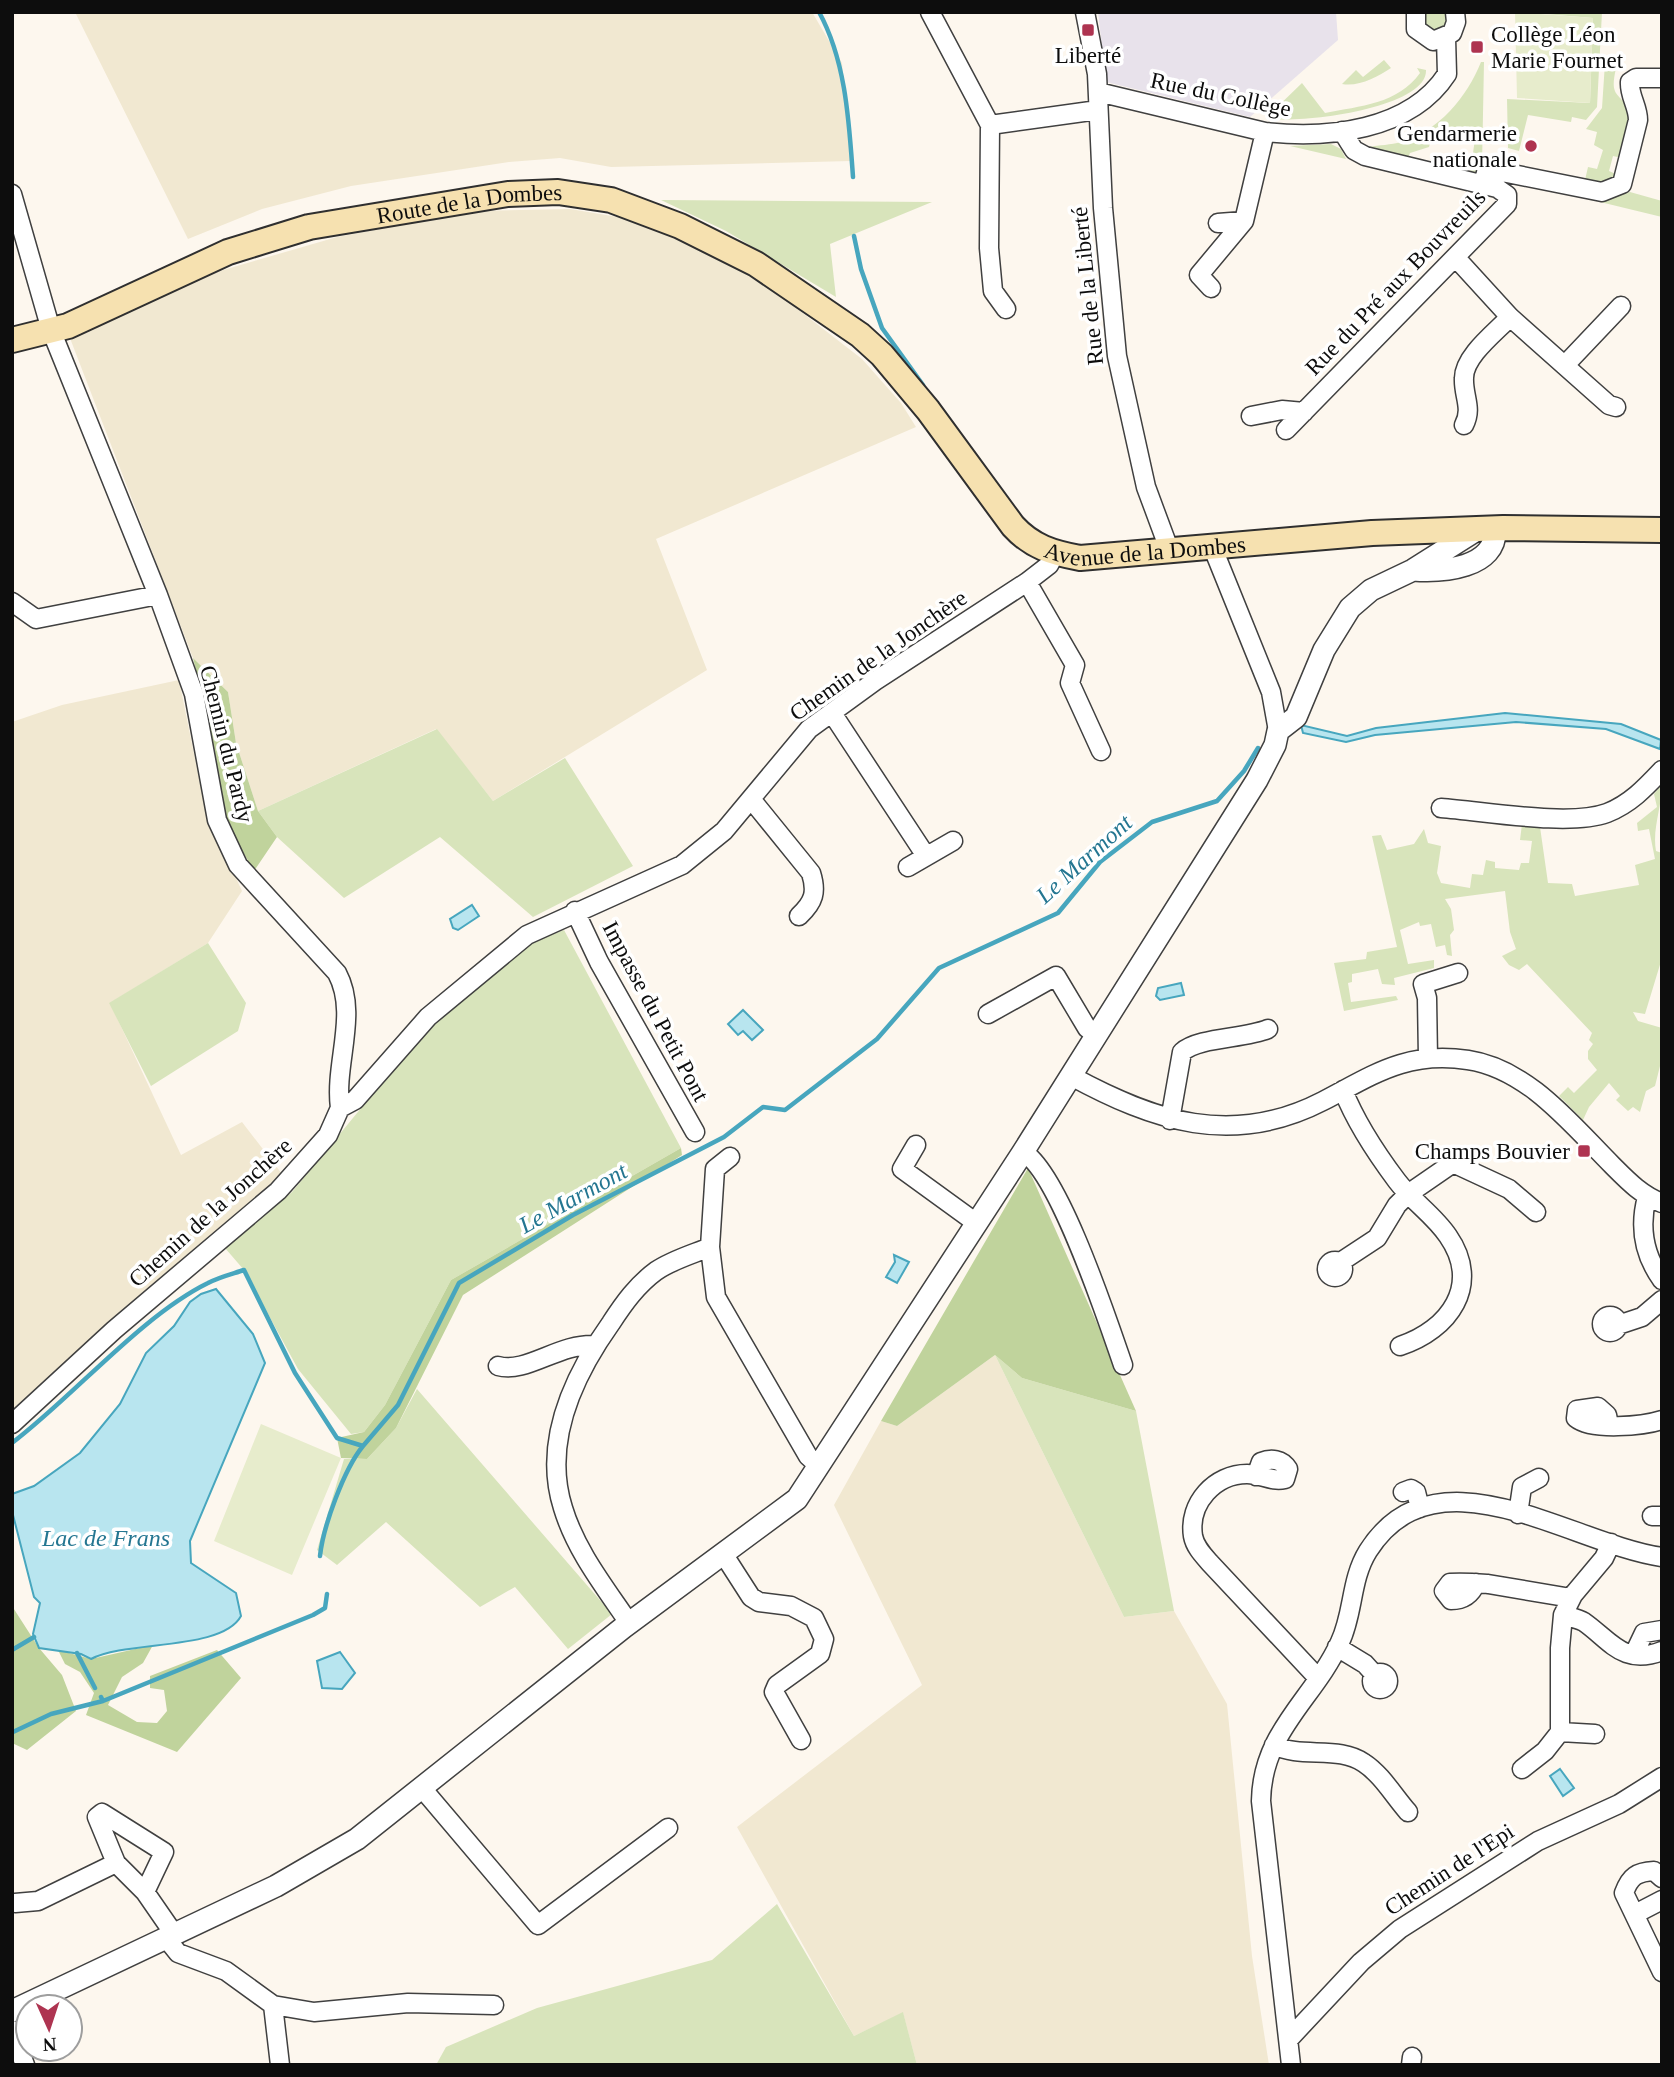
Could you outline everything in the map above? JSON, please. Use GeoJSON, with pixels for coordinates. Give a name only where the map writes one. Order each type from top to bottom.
{"type":"FeatureCollection","features":[{"type":"Feature","properties":{"kind":"main road","name":"Route de la Dombes"},"geometry":{"type":"LineString","coordinates":[[12,340],[102,313],[228,252],[298,230],[444,202],[508,194],[558,192],[611,200],[630,206],[720,245],[826,309],[882,355],[898,374]]}},
{"type":"Feature","properties":{"kind":"main road","name":"Avenue de la Dombes"},"geometry":{"type":"LineString","coordinates":[[898,374],[1013,526],[1030,542],[1055,554],[1080,558],[1169,549],[1486,529],[1662,530]]}},
{"type":"Feature","properties":{"kind":"street"},"geometry":{"type":"LineString","coordinates":[[930,12],[990,125],[989,248],[993,292],[1006,309]]}},
{"type":"Feature","properties":{"kind":"street","name":"Rue de la Liberté"},"geometry":{"type":"LineString","coordinates":[[1085,12],[1098,101],[1103,208],[1117,356],[1143,475],[1169,549]]}},
{"type":"Feature","properties":{"kind":"street"},"geometry":{"type":"LineString","coordinates":[[1416,12],[1414,23],[1421,35],[1433,41],[1446,38],[1455,28],[1455,12]]}},
{"type":"Feature","properties":{"kind":"street","name":"Rue du Collège"},"geometry":{"type":"LineString","coordinates":[[1098,101],[1289,135],[1342,131],[1384,121],[1408,111],[1429,96],[1447,74],[1446,38]]}},
{"type":"Feature","properties":{"kind":"street"},"geometry":{"type":"LineString","coordinates":[[1483,184],[1487,169],[1602,192],[1612,190],[1622,184],[1638,120],[1638,109],[1630,93],[1630,82],[1636,78],[1662,78]]}},
{"type":"Feature","properties":{"kind":"street"},"geometry":{"type":"LineString","coordinates":[[990,125],[1098,101]]}},
{"type":"Feature","properties":{"kind":"street","name":"Rue du Pré aux Bouvreuils"},"geometry":{"type":"LineString","coordinates":[[1286,430],[1507,204],[1507,195],[1483,184],[1364,156],[1354,150],[1342,131]]}},
{"type":"Feature","properties":{"kind":"street"},"geometry":{"type":"LineString","coordinates":[[1211,288],[1199,275],[1244,221],[1265,132]]}},
{"type":"Feature","properties":{"kind":"street","name":"Chemin du Pardy"},"geometry":{"type":"LineString","coordinates":[[12,194],[51,330],[158,594],[194,694],[217,820],[238,865],[337,973],[346,989],[348,1009],[337,1089],[340,1108]]}},
{"type":"Feature","properties":{"kind":"street"},"geometry":{"type":"LineString","coordinates":[[1218,223],[1244,221]]}},
{"type":"Feature","properties":{"kind":"street"},"geometry":{"type":"LineString","coordinates":[[1456,258],[1510,317],[1609,405],[1616,407]]}},
{"type":"Feature","properties":{"kind":"street"},"geometry":{"type":"LineString","coordinates":[[1565,365],[1621,306]]}},
{"type":"Feature","properties":{"kind":"street"},"geometry":{"type":"LineString","coordinates":[[1464,425],[1470,415],[1463,375],[1472,358],[1510,317]]}},
{"type":"Feature","properties":{"kind":"street"},"geometry":{"type":"LineString","coordinates":[[1251,416],[1283,410],[1304,412]]}},
{"type":"Feature","properties":{"kind":"street"},"geometry":{"type":"LineString","coordinates":[[1278,730],[1296,717],[1324,650],[1350,608],[1371,590],[1486,529]]}},
{"type":"Feature","properties":{"kind":"street"},"geometry":{"type":"LineString","coordinates":[[12,2011],[321,1861],[357,1839],[629,1623],[797,1499],[1023,1152],[1257,780],[1275,745],[1278,730],[1271,692],[1212,546]]}},
{"type":"Feature","properties":{"kind":"street","name":"Chemin de la Jonchère"},"geometry":{"type":"LineString","coordinates":[[12,1424],[114,1330],[278,1191],[328,1135],[340,1108],[355,1100],[438,1008],[527,935],[575,911],[659,878],[682,865],[724,831],[809,729],[1027,582],[1049,565],[1055,554]]}},
{"type":"Feature","properties":{"kind":"street"},"geometry":{"type":"LineString","coordinates":[[1027,582],[1075,665],[1070,683],[1101,751]]}},
{"type":"Feature","properties":{"kind":"street"},"geometry":{"type":"LineString","coordinates":[[12,602],[36,619],[158,594]]}},
{"type":"Feature","properties":{"kind":"street"},"geometry":{"type":"LineString","coordinates":[[832,713],[926,856]]}},
{"type":"Feature","properties":{"kind":"street"},"geometry":{"type":"LineString","coordinates":[[1441,808],[1573,819],[1595,816],[1634,799],[1662,771]]}},
{"type":"Feature","properties":{"kind":"street"},"geometry":{"type":"LineString","coordinates":[[751,799],[811,873],[815,886],[814,896],[799,916]]}},
{"type":"Feature","properties":{"kind":"street"},"geometry":{"type":"LineString","coordinates":[[908,867],[953,841]]}},
{"type":"Feature","properties":{"kind":"street","name":"Impasse du Petit Pont"},"geometry":{"type":"LineString","coordinates":[[575,911],[606,975],[695,1132]]}},
{"type":"Feature","properties":{"kind":"street"},"geometry":{"type":"LineString","coordinates":[[1428,1058],[1427,998],[1423,984],[1458,973]]}},
{"type":"Feature","properties":{"kind":"street"},"geometry":{"type":"LineString","coordinates":[[988,1014],[1056,976],[1087,1028],[1095,1034]]}},
{"type":"Feature","properties":{"kind":"street"},"geometry":{"type":"LineString","coordinates":[[1170,1121],[1182,1052],[1197,1045],[1254,1035],[1268,1029]]}},
{"type":"Feature","properties":{"kind":"street"},"geometry":{"type":"LineString","coordinates":[[1071,1076],[1124,1104],[1170,1121],[1217,1126],[1263,1122],[1303,1111],[1379,1070],[1400,1062],[1428,1058],[1469,1060],[1524,1083],[1655,1200],[1642,1215],[1646,1251],[1650,1264],[1662,1280]]}},
{"type":"Feature","properties":{"kind":"street"},"geometry":{"type":"LineString","coordinates":[[1342,1090],[1358,1122],[1408,1194],[1448,1235],[1456,1251],[1461,1278],[1458,1298],[1445,1319],[1428,1335],[1400,1346]]}},
{"type":"Feature","properties":{"kind":"street"},"geometry":{"type":"LineString","coordinates":[[916,1145],[902,1169],[975,1222]]}},
{"type":"Feature","properties":{"kind":"street"},"geometry":{"type":"LineString","coordinates":[[1023,1152],[1036,1163],[1077,1240],[1123,1365]]}},
{"type":"Feature","properties":{"kind":"street"},"geometry":{"type":"LineString","coordinates":[[1339,1263],[1377,1238],[1397,1205],[1454,1156],[1508,1189],[1536,1212]]}},
{"type":"Feature","properties":{"kind":"street"},"geometry":{"type":"LineString","coordinates":[[730,1157],[712,1164],[710,1247],[716,1297],[808,1456],[819,1466]]}},
{"type":"Feature","properties":{"kind":"street"},"geometry":{"type":"LineString","coordinates":[[629,1623],[579,1548],[562,1506],[556,1469],[558,1437],[576,1378],[631,1293],[657,1270],[710,1247]]}},
{"type":"Feature","properties":{"kind":"street"},"geometry":{"type":"LineString","coordinates":[[1618,1325],[1642,1317],[1662,1300]]}},
{"type":"Feature","properties":{"kind":"street"},"geometry":{"type":"LineString","coordinates":[[498,1366],[511,1369],[575,1344],[595,1345]]}},
{"type":"Feature","properties":{"kind":"street"},"geometry":{"type":"LineString","coordinates":[[1609,1425],[1631,1426],[1662,1420]]}},
{"type":"Feature","properties":{"kind":"street"},"geometry":{"type":"LineString","coordinates":[[1256,1476],[1247,1474],[1222,1480],[1210,1488],[1196,1510],[1193,1536],[1197,1548],[1210,1563],[1317,1677]]}},
{"type":"Feature","properties":{"kind":"street"},"geometry":{"type":"LineString","coordinates":[[1518,1514],[1515,1485],[1539,1478]]}},
{"type":"Feature","properties":{"kind":"street"},"geometry":{"type":"LineString","coordinates":[[1403,1492],[1411,1489],[1416,1492],[1420,1508]]}},
{"type":"Feature","properties":{"kind":"street"},"geometry":{"type":"LineString","coordinates":[[1291,2065],[1261,1801],[1261,1775],[1273,1745],[1337,1647],[1348,1617],[1356,1577],[1367,1553],[1381,1534],[1399,1518],[1420,1508],[1472,1501],[1662,1557]]}},
{"type":"Feature","properties":{"kind":"street"},"geometry":{"type":"LineString","coordinates":[[1522,1769],[1545,1751],[1560,1732],[1560,1648],[1567,1606],[1604,1558],[1611,1542]]}},
{"type":"Feature","properties":{"kind":"street"},"geometry":{"type":"LineString","coordinates":[[724,1555],[751,1597],[759,1602],[791,1606],[814,1618],[824,1639],[820,1654],[777,1685],[774,1692],[802,1740]]}},
{"type":"Feature","properties":{"kind":"street"},"geometry":{"type":"LineString","coordinates":[[1476,1583],[1567,1606],[1607,1644],[1634,1654],[1662,1651]]}},
{"type":"Feature","properties":{"kind":"street"},"geometry":{"type":"LineString","coordinates":[[1634,1654],[1644,1633],[1662,1630]]}},
{"type":"Feature","properties":{"kind":"street"},"geometry":{"type":"LineString","coordinates":[[1337,1647],[1366,1664],[1375,1675]]}},
{"type":"Feature","properties":{"kind":"street"},"geometry":{"type":"LineString","coordinates":[[1560,1732],[1595,1734]]}},
{"type":"Feature","properties":{"kind":"street"},"geometry":{"type":"LineString","coordinates":[[1273,1745],[1287,1751],[1352,1756],[1374,1771],[1408,1812]]}},
{"type":"Feature","properties":{"kind":"street","name":"Chemin de l'Epi"},"geometry":{"type":"LineString","coordinates":[[1289,2039],[1361,1962],[1400,1929],[1538,1841],[1619,1804],[1662,1777]]}},
{"type":"Feature","properties":{"kind":"street"},"geometry":{"type":"LineString","coordinates":[[421,1787],[538,1925],[668,1828]]}},
{"type":"Feature","properties":{"kind":"street"},"geometry":{"type":"LineString","coordinates":[[145,1892],[164,1852],[102,1813],[97,1817],[116,1863],[145,1892],[178,1953],[226,1971],[274,2005],[314,2012],[408,2003],[494,2005]]}},
{"type":"Feature","properties":{"kind":"street"},"geometry":{"type":"LineString","coordinates":[[15,1903],[38,1901],[116,1863]]}},
{"type":"Feature","properties":{"kind":"street"},"geometry":{"type":"LineString","coordinates":[[1662,1878],[1654,1871],[1632,1876],[1624,1893],[1662,1972]]}},
{"type":"Feature","properties":{"kind":"street"},"geometry":{"type":"LineString","coordinates":[[1635,1914],[1662,1900]]}},
{"type":"Feature","properties":{"kind":"street"},"geometry":{"type":"LineString","coordinates":[[274,2005],[280,2065]]}},
{"type":"Feature","properties":{"kind":"street"},"geometry":{"type":"LineString","coordinates":[[12,2030],[25,2065]]}},
{"type":"Feature","properties":{"kind":"shaded area"},"geometry":{"type":"Polygon","coordinates":[[[75,12],[812,12],[842,63],[851,161],[611,167],[560,158],[509,162],[351,186],[262,209],[188,239],[75,12]]]}},
{"type":"Feature","properties":{"kind":"shaded area"},"geometry":{"type":"Polygon","coordinates":[[[1098,12],[1336,12],[1338,40],[1250,117],[1106,82],[1098,12]]]}},
{"type":"Feature","properties":{"kind":"shaded area"},"geometry":{"type":"Polygon","coordinates":[[[570,209],[624,218],[675,236],[755,276],[862,359],[901,403],[916,427],[656,539],[707,670],[493,801],[436,729],[258,811],[236,743],[228,692],[193,658],[68,333],[206,275],[337,237],[475,211],[570,209]]]}},
{"type":"Feature","properties":{"kind":"shaded area"},"geometry":{"type":"Polygon","coordinates":[[[179,680],[206,813],[242,891],[208,943],[110,1003],[181,1155],[242,1122],[282,1174],[103,1329],[12,1416],[12,722],[62,705],[179,680]]]}},
{"type":"Feature","properties":{"kind":"shaded area"},"geometry":{"type":"Polygon","coordinates":[[[995,1355],[1124,1617],[1174,1611],[1227,1704],[1252,1956],[1269,2065],[917,2065],[903,2013],[854,2036],[737,1827],[922,1685],[834,1505],[881,1421],[897,1426],[995,1355]]]}},
{"type":"Feature","properties":{"kind":"green space"},"geometry":{"type":"Polygon","coordinates":[[[1435,9],[1443,13],[1447,21],[1443,29],[1435,33],[1427,29],[1423,21],[1427,13],[1435,9]]]}},
{"type":"Feature","properties":{"kind":"green space"},"geometry":{"type":"Polygon","coordinates":[[[1515,12],[1593,18],[1590,103],[1517,98],[1515,12]]]}},
{"type":"Feature","properties":{"kind":"green space"},"geometry":{"type":"Polygon","coordinates":[[[1520,12],[1602,12],[1597,107],[1586,120],[1572,117],[1571,122],[1528,115],[1519,151],[1508,148],[1507,99],[1590,103],[1593,18],[1520,12]]]}},
{"type":"Feature","properties":{"kind":"green space"},"geometry":{"type":"Polygon","coordinates":[[[1384,60],[1391,68],[1380,75],[1361,83],[1342,84],[1356,70],[1363,77],[1384,60]]]}},
{"type":"Feature","properties":{"kind":"green space"},"geometry":{"type":"Polygon","coordinates":[[[1481,62],[1484,62],[1482,166],[1478,172],[1470,174],[1475,139],[1447,131],[1443,142],[1431,139],[1429,147],[1410,153],[1408,158],[1372,151],[1369,147],[1401,142],[1428,130],[1460,100],[1481,62]]]}},
{"type":"Feature","properties":{"kind":"green space"},"geometry":{"type":"Polygon","coordinates":[[[1605,63],[1616,68],[1614,89],[1632,111],[1622,158],[1613,156],[1609,171],[1618,175],[1612,185],[1585,180],[1588,167],[1597,169],[1603,150],[1594,145],[1597,132],[1586,129],[1602,108],[1605,63]]]}},
{"type":"Feature","properties":{"kind":"green space"},"geometry":{"type":"Polygon","coordinates":[[[1417,68],[1426,70],[1421,84],[1406,95],[1384,104],[1329,116],[1281,120],[1266,118],[1302,83],[1325,113],[1390,97],[1411,83],[1420,73],[1417,68]]]}},
{"type":"Feature","properties":{"kind":"green space"},"geometry":{"type":"Polygon","coordinates":[[[1331,144],[1341,149],[1346,159],[1290,146],[1331,144]]]}},
{"type":"Feature","properties":{"kind":"green space"},"geometry":{"type":"Polygon","coordinates":[[[1630,192],[1662,201],[1662,217],[1563,193],[1606,197],[1630,192]]]}},
{"type":"Feature","properties":{"kind":"green space"},"geometry":{"type":"Polygon","coordinates":[[[661,200],[932,202],[830,244],[836,297],[726,231],[661,200]]]}},
{"type":"Feature","properties":{"kind":"green space"},"geometry":{"type":"Polygon","coordinates":[[[193,658],[228,692],[236,743],[258,811],[277,837],[254,871],[221,814],[208,719],[193,658]]]}},
{"type":"Feature","properties":{"kind":"green space"},"geometry":{"type":"Polygon","coordinates":[[[437,729],[493,801],[565,758],[633,866],[533,917],[440,837],[344,898],[277,837],[258,811],[437,729]]]}},
{"type":"Feature","properties":{"kind":"green space"},"geometry":{"type":"Polygon","coordinates":[[[1662,784],[1655,843],[1656,851],[1662,853],[1662,958],[1645,1014],[1633,1012],[1638,1021],[1662,1028],[1662,1058],[1655,1086],[1646,1091],[1640,1112],[1633,1107],[1628,1111],[1616,1100],[1620,1096],[1609,1083],[1589,1107],[1583,1120],[1559,1096],[1568,1087],[1574,1093],[1597,1070],[1588,1059],[1588,1051],[1593,1044],[1589,1040],[1592,1033],[1527,964],[1519,970],[1509,965],[1502,956],[1516,949],[1510,932],[1505,891],[1445,899],[1451,909],[1454,930],[1450,935],[1452,956],[1447,955],[1445,945],[1436,947],[1431,924],[1420,926],[1419,922],[1400,930],[1408,964],[1434,960],[1434,968],[1394,978],[1395,985],[1382,984],[1378,969],[1352,974],[1352,982],[1348,983],[1351,1002],[1396,996],[1398,1000],[1344,1011],[1334,963],[1366,959],[1367,952],[1397,947],[1372,836],[1381,835],[1387,850],[1414,844],[1424,829],[1428,843],[1441,846],[1437,873],[1441,883],[1470,888],[1472,874],[1483,875],[1486,860],[1495,862],[1495,868],[1519,870],[1521,863],[1529,863],[1532,841],[1520,840],[1522,824],[1540,827],[1548,883],[1572,884],[1575,896],[1639,885],[1635,865],[1655,859],[1649,829],[1638,831],[1637,823],[1657,807],[1654,794],[1662,784]]]}},
{"type":"Feature","properties":{"kind":"green space"},"geometry":{"type":"Polygon","coordinates":[[[564,930],[681,1148],[451,1280],[385,1405],[364,1432],[351,1434],[298,1369],[244,1270],[225,1248],[292,1192],[432,1022],[535,941],[564,930]]]}},
{"type":"Feature","properties":{"kind":"green space"},"geometry":{"type":"Polygon","coordinates":[[[208,943],[246,1003],[238,1031],[151,1086],[109,1003],[208,943]]]}},
{"type":"Feature","properties":{"kind":"green space"},"geometry":{"type":"Polygon","coordinates":[[[681,1148],[682,1155],[463,1295],[396,1428],[367,1459],[341,1458],[337,1438],[364,1432],[385,1405],[451,1280],[681,1148]]]}},
{"type":"Feature","properties":{"kind":"green space"},"geometry":{"type":"Polygon","coordinates":[[[1028,1168],[1136,1411],[1022,1378],[995,1355],[897,1426],[881,1421],[1028,1168]]]}},
{"type":"Feature","properties":{"kind":"green space"},"geometry":{"type":"Polygon","coordinates":[[[995,1355],[1022,1378],[1136,1411],[1174,1611],[1124,1617],[995,1355]]]}},
{"type":"Feature","properties":{"kind":"green space"},"geometry":{"type":"Polygon","coordinates":[[[417,1389],[612,1614],[568,1649],[515,1587],[480,1607],[386,1522],[337,1565],[317,1550],[344,1459],[367,1459],[396,1428],[417,1389]]]}},
{"type":"Feature","properties":{"kind":"green space"},"geometry":{"type":"Polygon","coordinates":[[[261,1424],[341,1458],[292,1575],[214,1541],[261,1424]]]}},
{"type":"Feature","properties":{"kind":"green space"},"geometry":{"type":"Polygon","coordinates":[[[12,1606],[39,1648],[62,1675],[76,1711],[27,1750],[12,1743],[12,1606]]]}},
{"type":"Feature","properties":{"kind":"green space"},"geometry":{"type":"Polygon","coordinates":[[[153,1645],[143,1663],[122,1677],[108,1705],[137,1722],[157,1723],[167,1711],[164,1690],[150,1688],[150,1676],[217,1650],[241,1678],[177,1752],[86,1715],[94,1693],[80,1672],[65,1664],[58,1650],[91,1659],[153,1645]]]}},
{"type":"Feature","properties":{"kind":"green space"},"geometry":{"type":"Polygon","coordinates":[[[777,1904],[854,2036],[903,2012],[917,2065],[436,2065],[446,2047],[537,2008],[712,1960],[777,1904]]]}},
{"type":"Feature","properties":{"kind":"water"},"geometry":{"type":"Polygon","coordinates":[[[1505,713],[1621,724],[1661,740],[1660,749],[1606,729],[1516,722],[1375,735],[1346,742],[1303,733],[1301,725],[1347,736],[1376,728],[1505,713]]]}},
{"type":"Feature","properties":{"kind":"water"},"geometry":{"type":"Polygon","coordinates":[[[472,905],[479,916],[458,930],[453,928],[450,919],[472,905]]]}},
{"type":"Feature","properties":{"kind":"water"},"geometry":{"type":"Polygon","coordinates":[[[1181,983],[1184,995],[1160,1000],[1156,996],[1158,988],[1181,983]]]}},
{"type":"Feature","properties":{"kind":"water"},"geometry":{"type":"Polygon","coordinates":[[[743,1010],[763,1030],[752,1040],[743,1031],[738,1035],[728,1024],[743,1010]]]}},
{"type":"Feature","properties":{"kind":"water"},"geometry":{"type":"Polygon","coordinates":[[[894,1255],[909,1262],[897,1283],[886,1277],[895,1262],[894,1255]]]}},
{"type":"Feature","properties":{"kind":"water","name":"Lac de Frans"},"geometry":{"type":"Polygon","coordinates":[[[216,1289],[253,1334],[265,1363],[190,1541],[191,1563],[236,1593],[241,1616],[231,1627],[215,1635],[127,1649],[91,1659],[81,1654],[39,1648],[33,1634],[40,1603],[34,1597],[13,1515],[12,1494],[34,1486],[80,1453],[120,1404],[146,1353],[174,1326],[190,1302],[201,1294],[216,1289]]]}},
{"type":"Feature","properties":{"kind":"water"},"geometry":{"type":"Polygon","coordinates":[[[340,1652],[355,1673],[342,1689],[322,1688],[317,1661],[340,1652]]]}},
{"type":"Feature","properties":{"kind":"water"},"geometry":{"type":"Polygon","coordinates":[[[1560,1769],[1574,1788],[1563,1796],[1550,1776],[1560,1769]]]}},
{"type":"Feature","properties":{"kind":"waterway"},"geometry":{"type":"LineString","coordinates":[[819,12],[841,71],[848,114],[853,177]]}},
{"type":"Feature","properties":{"kind":"waterway"},"geometry":{"type":"LineString","coordinates":[[854,236],[861,269],[882,328],[923,385]]}},
{"type":"Feature","properties":{"kind":"waterway","name":"Le Marmont"},"geometry":{"type":"LineString","coordinates":[[12,1443],[158,1315],[208,1283],[244,1270],[295,1373],[337,1438],[363,1446],[398,1405],[459,1283],[573,1215],[724,1137],[763,1107],[785,1110],[877,1039],[939,968],[1058,913],[1100,862],[1152,822],[1217,801],[1244,771],[1258,748]]}},
{"type":"Feature","properties":{"kind":"waterway"},"geometry":{"type":"LineString","coordinates":[[320,1556],[325,1530],[336,1499],[363,1446]]}},
{"type":"Feature","properties":{"kind":"waterway"},"geometry":{"type":"LineString","coordinates":[[103,1701],[313,1615],[325,1608],[327,1594]]}},
{"type":"Feature","properties":{"kind":"waterway"},"geometry":{"type":"LineString","coordinates":[[12,1650],[34,1637]]}},
{"type":"Feature","properties":{"kind":"waterway"},"geometry":{"type":"LineString","coordinates":[[77,1653],[95,1688]]}},
{"type":"Feature","properties":{"kind":"waterway"},"geometry":{"type":"LineString","coordinates":[[13,1732],[51,1714],[103,1701],[101,1697]]}},
{"type":"Feature","properties":{"kind":"place","name":"Liberté"},"geometry":{"type":"Point","coordinates":[1088,30]}},
{"type":"Feature","properties":{"kind":"place","name":"Collège Léon Marie Fournet"},"geometry":{"type":"Point","coordinates":[1477,47]}},
{"type":"Feature","properties":{"kind":"place","name":"Gendarmerie nationale"},"geometry":{"type":"Point","coordinates":[1531,146]}},
{"type":"Feature","properties":{"kind":"place","name":"Champs Bouvier"},"geometry":{"type":"Point","coordinates":[1584,1151]}}]}
